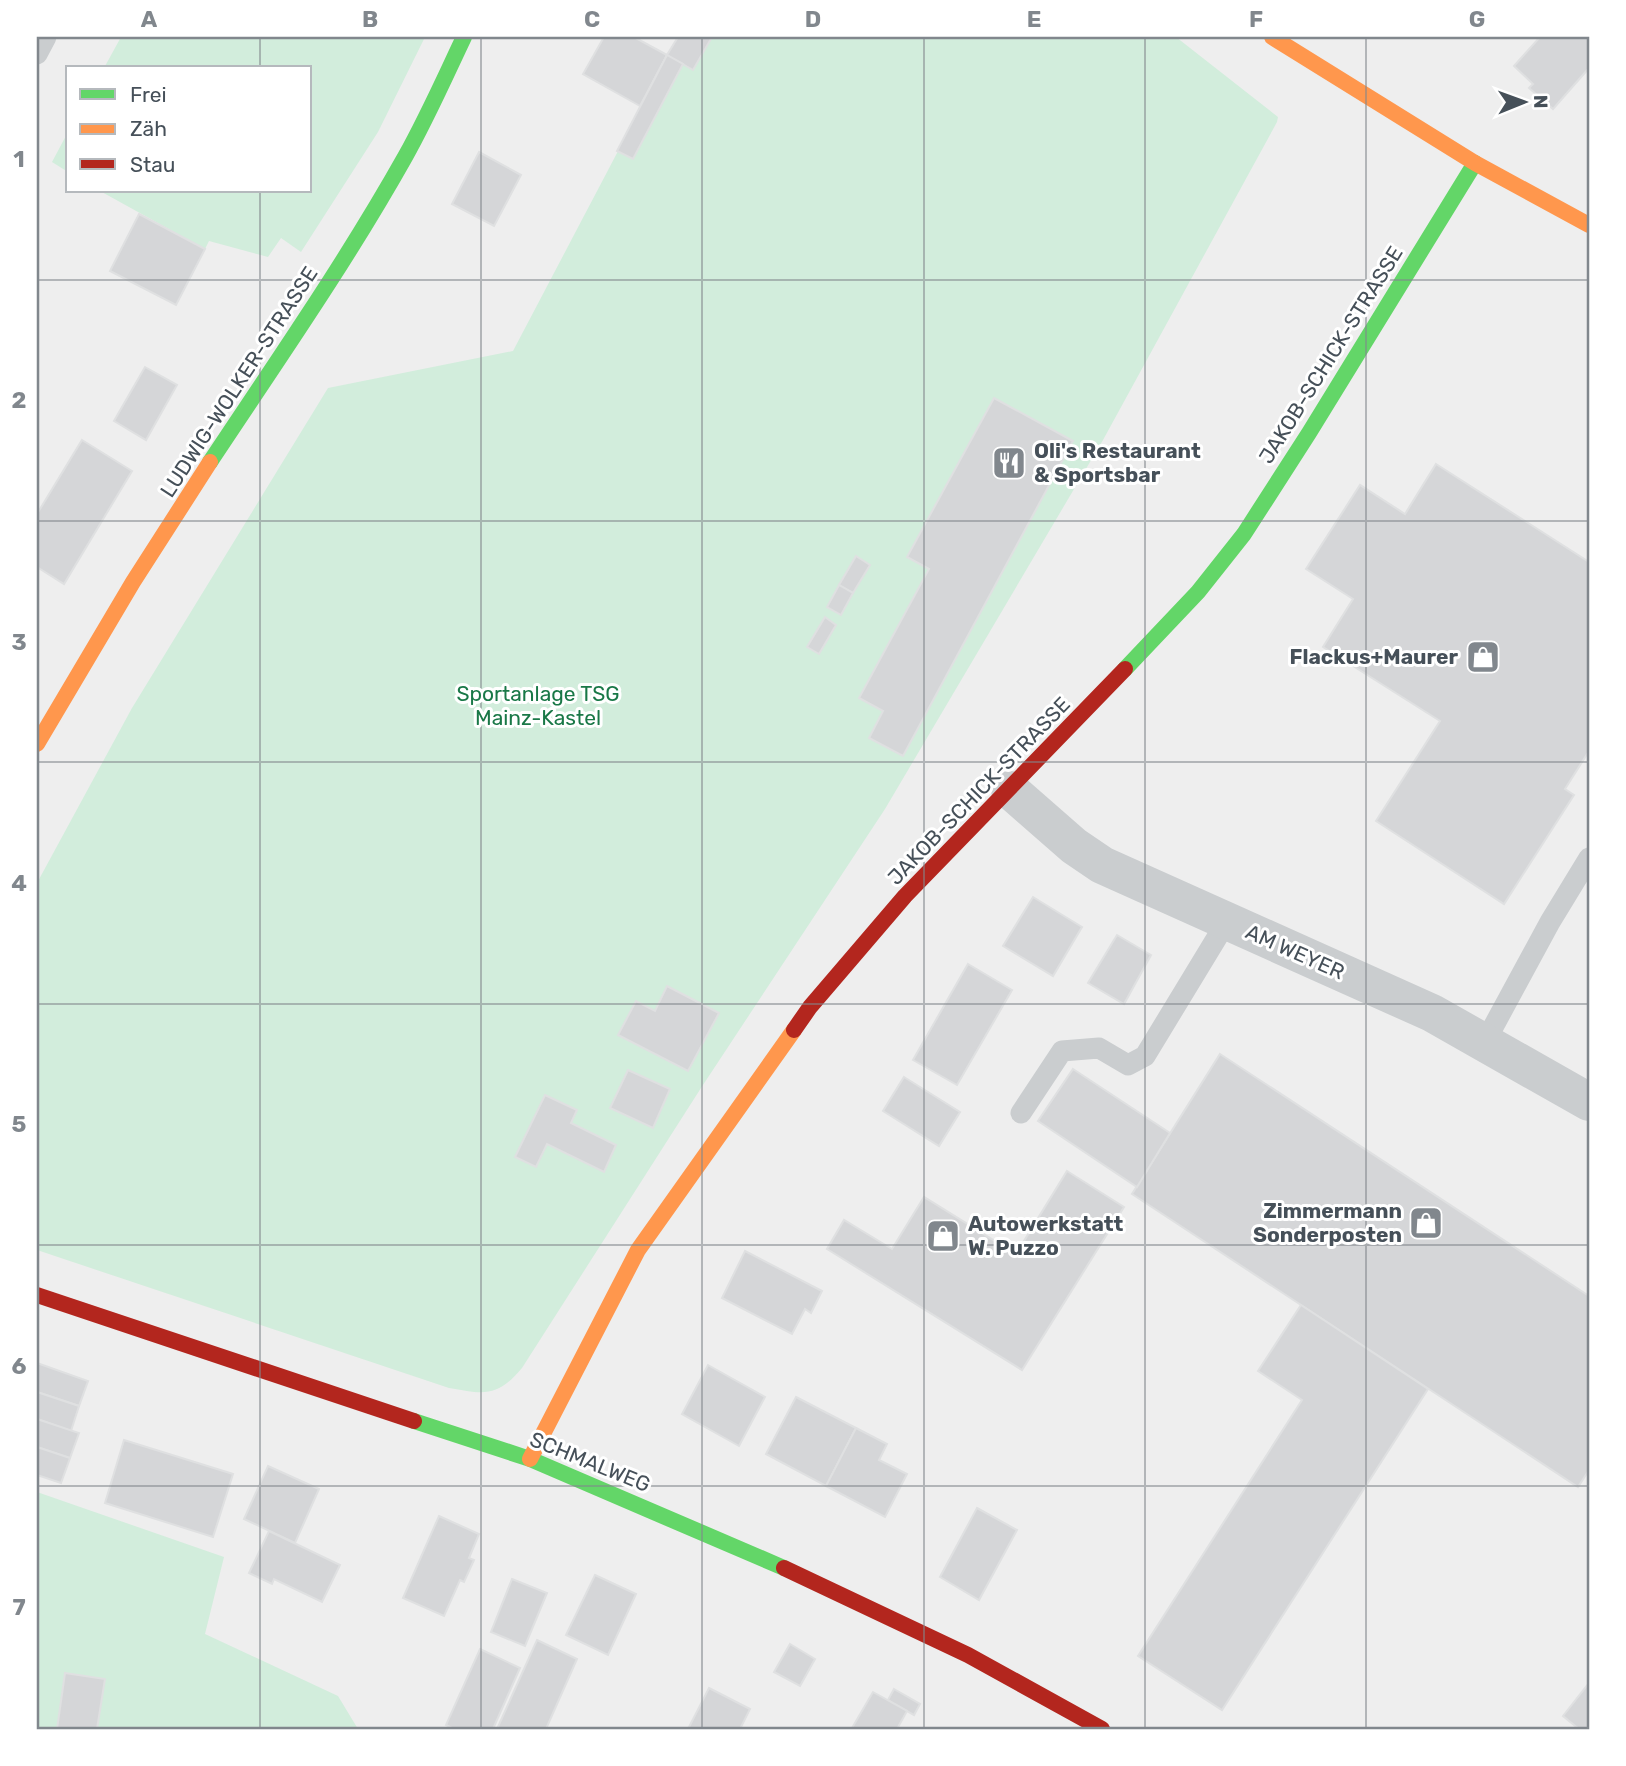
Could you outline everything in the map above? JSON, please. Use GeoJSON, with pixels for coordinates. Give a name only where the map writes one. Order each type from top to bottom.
{"type":"FeatureCollection","features":[{"type":"Feature","properties":{"kind":"street","name":"LUDWIG-WOLKER-STRASSE"},"geometry":{"type":"LineString","coordinates":[[37,744],[94,646],[194,487],[313,310],[393,179],[464,37]]}},
{"type":"Feature","properties":{"kind":"street"},"geometry":{"type":"LineString","coordinates":[[1272,37],[1475,163],[1589,225]]}},
{"type":"Feature","properties":{"kind":"street","name":"JAKOB-SCHICK-STRASSE"},"geometry":{"type":"LineString","coordinates":[[530,1459],[638,1250],[810,1007],[905,896],[1198,592],[1244,534],[1475,163]]}},
{"type":"Feature","properties":{"kind":"street","name":"AM WEYER"},"geometry":{"type":"LineString","coordinates":[[1010,790],[1074,846],[1102,865],[1432,1013],[1589,1102]]}},
{"type":"Feature","properties":{"kind":"street","name":"SCHMALWEG"},"geometry":{"type":"LineString","coordinates":[[37,1294],[530,1459],[740,1548],[968,1655],[1102,1729]]}},
{"type":"Feature","properties":{"kind":"lane"},"geometry":{"type":"LineString","coordinates":[[37,54],[46,37]]}},
{"type":"Feature","properties":{"kind":"lane"},"geometry":{"type":"LineString","coordinates":[[1485,1042],[1550,922],[1589,858]]}},
{"type":"Feature","properties":{"kind":"lane"},"geometry":{"type":"LineString","coordinates":[[1021,1114],[1062,1051],[1099,1048],[1128,1065],[1145,1056],[1227,921]]}},
{"type":"Feature","properties":{"kind":"green space"},"geometry":{"type":"Polygon","coordinates":[[[121,37],[424,39],[378,132],[301,252],[281,238],[268,257],[209,241],[205,249],[102,192],[312,192],[312,66],[105,66],[121,37]]]}},
{"type":"Feature","properties":{"kind":"green space","name":"Sportanlage TSG Mainz-Kastel"},"geometry":{"type":"Polygon","coordinates":[[[678,37],[1176,37],[1278,117],[1103,440],[885,809],[513,1378],[489,1392],[449,1388],[37,1250],[37,883],[132,708],[328,388],[513,351],[678,37]]]}},
{"type":"Feature","properties":{"kind":"green space"},"geometry":{"type":"Polygon","coordinates":[[[66,136],[66,171],[52,162],[66,136]]]}},
{"type":"Feature","properties":{"kind":"green space"},"geometry":{"type":"Polygon","coordinates":[[[37,1492],[224,1557],[205,1634],[338,1696],[358,1729],[37,1729],[37,1492]]]}},
{"type":"Feature","properties":{"kind":"building"},"geometry":{"type":"Polygon","coordinates":[[[604,37],[634,37],[667,55],[640,106],[583,74],[604,37]]]}},
{"type":"Feature","properties":{"kind":"building"},"geometry":{"type":"Polygon","coordinates":[[[678,37],[712,37],[693,70],[667,55],[678,37]]]}},
{"type":"Feature","properties":{"kind":"building"},"geometry":{"type":"Polygon","coordinates":[[[1540,37],[1589,37],[1589,68],[1553,109],[1529,88],[1533,84],[1514,66],[1540,37]]]}},
{"type":"Feature","properties":{"kind":"building"},"geometry":{"type":"Polygon","coordinates":[[[667,55],[683,64],[633,159],[617,151],[667,55]]]}},
{"type":"Feature","properties":{"kind":"building"},"geometry":{"type":"Polygon","coordinates":[[[479,152],[521,175],[494,226],[452,204],[479,152]]]}},
{"type":"Feature","properties":{"kind":"building"},"geometry":{"type":"Polygon","coordinates":[[[139,214],[205,249],[176,305],[110,271],[139,214]]]}},
{"type":"Feature","properties":{"kind":"building"},"geometry":{"type":"Polygon","coordinates":[[[145,367],[177,385],[146,440],[114,421],[145,367]]]}},
{"type":"Feature","properties":{"kind":"building"},"geometry":{"type":"Polygon","coordinates":[[[994,398],[1073,441],[903,756],[869,738],[883,711],[859,698],[929,569],[907,557],[994,398]]]}},
{"type":"Feature","properties":{"kind":"building"},"geometry":{"type":"Polygon","coordinates":[[[82,440],[132,471],[64,584],[37,567],[37,514],[82,440]]]}},
{"type":"Feature","properties":{"kind":"building"},"geometry":{"type":"Polygon","coordinates":[[[1436,464],[1589,562],[1589,751],[1565,789],[1574,795],[1504,904],[1376,821],[1440,721],[1323,647],[1353,599],[1306,569],[1360,485],[1405,514],[1436,464]]]}},
{"type":"Feature","properties":{"kind":"building"},"geometry":{"type":"Polygon","coordinates":[[[856,556],[870,565],[853,593],[839,585],[856,556]]]}},
{"type":"Feature","properties":{"kind":"building"},"geometry":{"type":"Polygon","coordinates":[[[839,585],[853,593],[841,615],[827,607],[839,585]]]}},
{"type":"Feature","properties":{"kind":"building"},"geometry":{"type":"Polygon","coordinates":[[[825,617],[836,625],[819,654],[807,647],[825,617]]]}},
{"type":"Feature","properties":{"kind":"building"},"geometry":{"type":"Polygon","coordinates":[[[1033,897],[1082,927],[1053,976],[1003,946],[1033,897]]]}},
{"type":"Feature","properties":{"kind":"building"},"geometry":{"type":"Polygon","coordinates":[[[1117,935],[1151,955],[1124,1004],[1088,983],[1117,935]]]}},
{"type":"Feature","properties":{"kind":"building"},"geometry":{"type":"Polygon","coordinates":[[[968,964],[1012,990],[957,1085],[913,1060],[968,964]]]}},
{"type":"Feature","properties":{"kind":"building"},"geometry":{"type":"Polygon","coordinates":[[[667,986],[719,1013],[688,1071],[618,1035],[636,1001],[655,1011],[667,986]]]}},
{"type":"Feature","properties":{"kind":"building"},"geometry":{"type":"Polygon","coordinates":[[[1220,1054],[1589,1296],[1589,1470],[1578,1487],[1132,1194],[1220,1054]]]}},
{"type":"Feature","properties":{"kind":"building"},"geometry":{"type":"Polygon","coordinates":[[[1073,1069],[1170,1133],[1137,1187],[1038,1121],[1073,1069]]]}},
{"type":"Feature","properties":{"kind":"building"},"geometry":{"type":"Polygon","coordinates":[[[628,1070],[670,1089],[653,1128],[610,1108],[628,1070]]]}},
{"type":"Feature","properties":{"kind":"building"},"geometry":{"type":"Polygon","coordinates":[[[904,1077],[960,1112],[939,1146],[883,1111],[904,1077]]]}},
{"type":"Feature","properties":{"kind":"building"},"geometry":{"type":"Polygon","coordinates":[[[545,1095],[577,1110],[571,1123],[616,1145],[604,1172],[547,1144],[536,1167],[515,1157],[545,1095]]]}},
{"type":"Feature","properties":{"kind":"building"},"geometry":{"type":"Polygon","coordinates":[[[1067,1171],[1124,1207],[1022,1370],[827,1249],[844,1220],[892,1249],[924,1197],[1016,1254],[1067,1171]]]}},
{"type":"Feature","properties":{"kind":"building"},"geometry":{"type":"Polygon","coordinates":[[[745,1251],[822,1291],[811,1313],[805,1309],[792,1334],[722,1298],[745,1251]]]}},
{"type":"Feature","properties":{"kind":"building"},"geometry":{"type":"Polygon","coordinates":[[[1301,1305],[1428,1389],[1222,1710],[1138,1656],[1302,1400],[1258,1371],[1301,1305]]]}},
{"type":"Feature","properties":{"kind":"building"},"geometry":{"type":"Polygon","coordinates":[[[37,1363],[88,1381],[79,1406],[37,1392],[37,1363]]]}},
{"type":"Feature","properties":{"kind":"building"},"geometry":{"type":"Polygon","coordinates":[[[708,1365],[765,1397],[739,1446],[682,1414],[708,1365]]]}},
{"type":"Feature","properties":{"kind":"building"},"geometry":{"type":"Polygon","coordinates":[[[37,1392],[79,1406],[71,1431],[37,1419],[37,1392]]]}},
{"type":"Feature","properties":{"kind":"building"},"geometry":{"type":"Polygon","coordinates":[[[796,1397],[856,1428],[826,1486],[766,1454],[796,1397]]]}},
{"type":"Feature","properties":{"kind":"building"},"geometry":{"type":"Polygon","coordinates":[[[37,1419],[79,1433],[70,1458],[37,1447],[37,1419]]]}},
{"type":"Feature","properties":{"kind":"building"},"geometry":{"type":"Polygon","coordinates":[[[856,1428],[887,1444],[879,1460],[907,1474],[885,1517],[826,1486],[856,1428]]]}},
{"type":"Feature","properties":{"kind":"building"},"geometry":{"type":"Polygon","coordinates":[[[124,1440],[233,1474],[213,1537],[105,1503],[124,1440]]]}},
{"type":"Feature","properties":{"kind":"building"},"geometry":{"type":"Polygon","coordinates":[[[37,1447],[70,1458],[61,1483],[37,1475],[37,1447]]]}},
{"type":"Feature","properties":{"kind":"building"},"geometry":{"type":"Polygon","coordinates":[[[268,1466],[319,1489],[295,1543],[244,1519],[268,1466]]]}},
{"type":"Feature","properties":{"kind":"building"},"geometry":{"type":"Polygon","coordinates":[[[977,1508],[1017,1530],[979,1600],[940,1577],[977,1508]]]}},
{"type":"Feature","properties":{"kind":"building"},"geometry":{"type":"Polygon","coordinates":[[[439,1516],[479,1534],[469,1558],[474,1560],[464,1582],[460,1580],[444,1616],[403,1598],[439,1516]]]}},
{"type":"Feature","properties":{"kind":"building"},"geometry":{"type":"Polygon","coordinates":[[[269,1531],[340,1565],[322,1602],[274,1579],[272,1584],[249,1573],[269,1531]]]}},
{"type":"Feature","properties":{"kind":"building"},"geometry":{"type":"Polygon","coordinates":[[[595,1575],[636,1594],[608,1655],[566,1635],[595,1575]]]}},
{"type":"Feature","properties":{"kind":"building"},"geometry":{"type":"Polygon","coordinates":[[[512,1579],[547,1593],[525,1646],[491,1632],[512,1579]]]}},
{"type":"Feature","properties":{"kind":"building"},"geometry":{"type":"Polygon","coordinates":[[[537,1640],[577,1659],[546,1729],[497,1729],[537,1640]]]}},
{"type":"Feature","properties":{"kind":"building"},"geometry":{"type":"Polygon","coordinates":[[[790,1644],[815,1659],[800,1686],[774,1672],[790,1644]]]}},
{"type":"Feature","properties":{"kind":"building"},"geometry":{"type":"Polygon","coordinates":[[[480,1649],[520,1668],[493,1729],[454,1729],[446,1725],[480,1649]]]}},
{"type":"Feature","properties":{"kind":"building"},"geometry":{"type":"Polygon","coordinates":[[[65,1673],[105,1679],[97,1729],[57,1729],[65,1673]]]}},
{"type":"Feature","properties":{"kind":"building"},"geometry":{"type":"Polygon","coordinates":[[[1589,1683],[1589,1729],[1579,1729],[1563,1716],[1589,1683]]]}},
{"type":"Feature","properties":{"kind":"building"},"geometry":{"type":"Polygon","coordinates":[[[709,1688],[750,1709],[740,1729],[688,1729],[709,1688]]]}},
{"type":"Feature","properties":{"kind":"building"},"geometry":{"type":"Polygon","coordinates":[[[894,1689],[920,1704],[914,1715],[888,1700],[894,1689]]]}},
{"type":"Feature","properties":{"kind":"building"},"geometry":{"type":"Polygon","coordinates":[[[873,1692],[907,1711],[897,1729],[852,1728],[873,1692]]]}},
{"type":"Feature","properties":{"kind":"traffic: fast"},"geometry":{"type":"LineString","coordinates":[[210,462],[359,235],[421,127],[464,37]]}},
{"type":"Feature","properties":{"kind":"traffic: fast"},"geometry":{"type":"LineString","coordinates":[[1125,669],[1198,592],[1244,534],[1475,163]]}},
{"type":"Feature","properties":{"kind":"traffic: fast"},"geometry":{"type":"LineString","coordinates":[[414,1421],[530,1459],[784,1568]]}},
{"type":"Feature","properties":{"kind":"traffic: slow"},"geometry":{"type":"LineString","coordinates":[[1272,37],[1475,163],[1589,225]]}},
{"type":"Feature","properties":{"kind":"traffic: slow"},"geometry":{"type":"LineString","coordinates":[[37,744],[133,582],[210,462]]}},
{"type":"Feature","properties":{"kind":"traffic: slow"},"geometry":{"type":"LineString","coordinates":[[530,1459],[638,1250],[794,1030]]}},
{"type":"Feature","properties":{"kind":"traffic: jam"},"geometry":{"type":"LineString","coordinates":[[794,1030],[810,1007],[905,896],[1125,669]]}},
{"type":"Feature","properties":{"kind":"traffic: jam"},"geometry":{"type":"LineString","coordinates":[[37,1295],[414,1421]]}},
{"type":"Feature","properties":{"kind":"traffic: jam"},"geometry":{"type":"LineString","coordinates":[[784,1568],[968,1655],[1102,1729]]}},
{"type":"Feature","properties":{"kind":"place","name":"Oli's Restaurant & Sportsbar"},"geometry":{"type":"Point","coordinates":[1009,463]}},
{"type":"Feature","properties":{"kind":"place","name":"Flackus+Maurer"},"geometry":{"type":"Point","coordinates":[1483,657]}},
{"type":"Feature","properties":{"kind":"place","name":"Zimmermann Sonderposten"},"geometry":{"type":"Point","coordinates":[1426,1223]}},
{"type":"Feature","properties":{"kind":"place","name":"Autowerkstatt W. Puzzo"},"geometry":{"type":"Point","coordinates":[943,1236]}}]}
